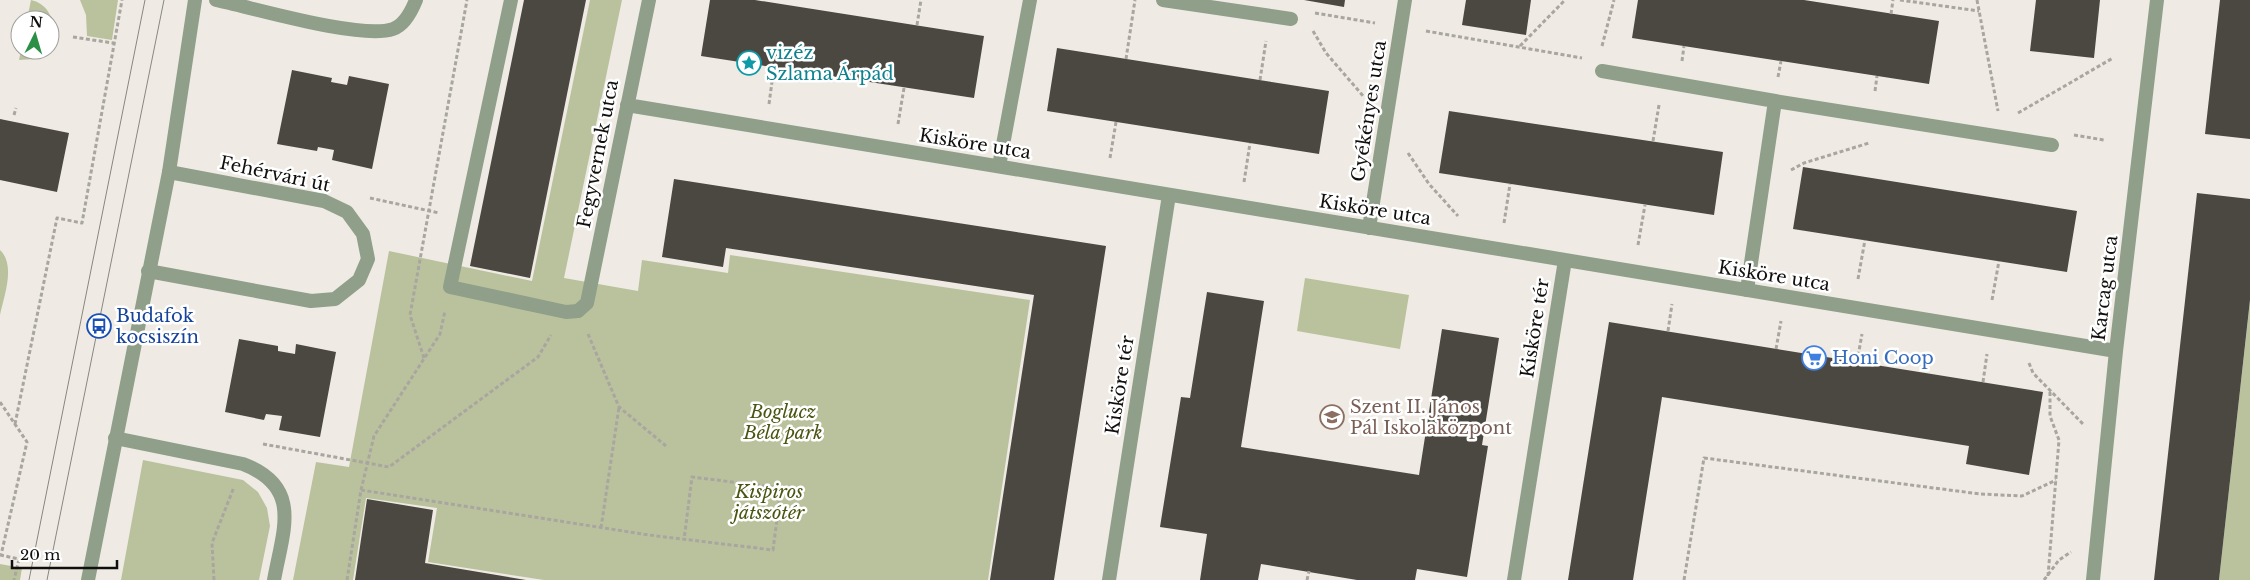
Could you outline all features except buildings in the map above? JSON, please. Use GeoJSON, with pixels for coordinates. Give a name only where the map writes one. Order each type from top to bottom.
{"type":"FeatureCollection","features":[{"type":"Feature","properties":{"kind":"street"},"geometry":{"type":"LineString","coordinates":[[88,580],[169,172],[195,0]]}},
{"type":"Feature","properties":{"kind":"street"},"geometry":{"type":"LineString","coordinates":[[216,0],[362,32],[394,29],[409,15],[416,0]]}},
{"type":"Feature","properties":{"kind":"street"},"geometry":{"type":"LineString","coordinates":[[510,0],[450,286],[572,311]]}},
{"type":"Feature","properties":{"kind":"street","name":"Fegyvernek utca"},"geometry":{"type":"LineString","coordinates":[[572,311],[587,303],[649,0]]}},
{"type":"Feature","properties":{"kind":"street"},"geometry":{"type":"LineString","coordinates":[[999,166],[1030,0]]}},
{"type":"Feature","properties":{"kind":"street"},"geometry":{"type":"LineString","coordinates":[[1163,0],[1232,6],[1270,16],[1291,19]]}},
{"type":"Feature","properties":{"kind":"street","name":"Gyékényes utca"},"geometry":{"type":"LineString","coordinates":[[1369,228],[1405,0]]}},
{"type":"Feature","properties":{"kind":"street","name":"Karcag utca"},"geometry":{"type":"LineString","coordinates":[[2094,580],[2116,351],[2157,0]]}},
{"type":"Feature","properties":{"kind":"street"},"geometry":{"type":"LineString","coordinates":[[1602,70],[1775,101],[2052,145]]}},
{"type":"Feature","properties":{"kind":"street"},"geometry":{"type":"LineString","coordinates":[[1747,290],[1775,101]]}},
{"type":"Feature","properties":{"kind":"street","name":"Kisköre utca"},"geometry":{"type":"LineString","coordinates":[[627,105],[2116,351]]}},
{"type":"Feature","properties":{"kind":"street","name":"Fehérvári út"},"geometry":{"type":"LineString","coordinates":[[148,271],[311,301],[335,299],[359,280],[368,259],[363,234],[347,212],[324,201],[169,172]]}},
{"type":"Feature","properties":{"kind":"street","name":"Kisköre tér"},"geometry":{"type":"LineString","coordinates":[[1109,580],[1169,195]]}},
{"type":"Feature","properties":{"kind":"street","name":"Kisköre tér"},"geometry":{"type":"LineString","coordinates":[[1514,580],[1565,260]]}},
{"type":"Feature","properties":{"kind":"street"},"geometry":{"type":"LineString","coordinates":[[115,438],[243,464],[261,470],[276,483],[283,502],[285,519],[274,580]]}},
{"type":"Feature","properties":{"kind":"path"},"geometry":{"type":"LineString","coordinates":[[15,424],[57,218],[82,223],[122,0]]}},
{"type":"Feature","properties":{"kind":"path"},"geometry":{"type":"LineString","coordinates":[[424,358],[410,315],[467,0]]}},
{"type":"Feature","properties":{"kind":"path"},"geometry":{"type":"LineString","coordinates":[[917,25],[921,0]]}},
{"type":"Feature","properties":{"kind":"path"},"geometry":{"type":"LineString","coordinates":[[1126,59],[1135,0]]}},
{"type":"Feature","properties":{"kind":"path"},"geometry":{"type":"LineString","coordinates":[[1519,47],[1565,0]]}},
{"type":"Feature","properties":{"kind":"path"},"geometry":{"type":"LineString","coordinates":[[1602,70],[1598,60],[1614,0]]}},
{"type":"Feature","properties":{"kind":"path"},"geometry":{"type":"LineString","coordinates":[[1891,14],[1893,0]]}},
{"type":"Feature","properties":{"kind":"path"},"geometry":{"type":"LineString","coordinates":[[1900,0],[1979,11]]}},
{"type":"Feature","properties":{"kind":"path"},"geometry":{"type":"LineString","coordinates":[[1977,0],[1998,114]]}},
{"type":"Feature","properties":{"kind":"path"},"geometry":{"type":"LineString","coordinates":[[1260,80],[1270,16]]}},
{"type":"Feature","properties":{"kind":"path"},"geometry":{"type":"LineString","coordinates":[[73,37],[114,43]]}},
{"type":"Feature","properties":{"kind":"path"},"geometry":{"type":"LineString","coordinates":[[1326,53],[1354,88]]}},
{"type":"Feature","properties":{"kind":"path"},"geometry":{"type":"LineString","coordinates":[[2016,114],[2113,58]]}},
{"type":"Feature","properties":{"kind":"path"},"geometry":{"type":"LineString","coordinates":[[768,106],[774,68]]}},
{"type":"Feature","properties":{"kind":"path"},"geometry":{"type":"LineString","coordinates":[[1653,141],[1663,82]]}},
{"type":"Feature","properties":{"kind":"path"},"geometry":{"type":"LineString","coordinates":[[898,126],[904,88]]}},
{"type":"Feature","properties":{"kind":"path"},"geometry":{"type":"LineString","coordinates":[[14,115],[16,108]]}},
{"type":"Feature","properties":{"kind":"path"},"geometry":{"type":"LineString","coordinates":[[1804,163],[1876,141],[1879,117]]}},
{"type":"Feature","properties":{"kind":"path"},"geometry":{"type":"LineString","coordinates":[[1110,160],[1116,122]]}},
{"type":"Feature","properties":{"kind":"path"},"geometry":{"type":"LineString","coordinates":[[2071,134],[2104,140]]}},
{"type":"Feature","properties":{"kind":"path"},"geometry":{"type":"LineString","coordinates":[[1244,182],[1250,143]]}},
{"type":"Feature","properties":{"kind":"path"},"geometry":{"type":"LineString","coordinates":[[1413,161],[1429,184],[1458,216]]}},
{"type":"Feature","properties":{"kind":"path"},"geometry":{"type":"LineString","coordinates":[[1504,223],[1510,184]]}},
{"type":"Feature","properties":{"kind":"path"},"geometry":{"type":"LineString","coordinates":[[373,199],[465,218]]}},
{"type":"Feature","properties":{"kind":"path"},"geometry":{"type":"LineString","coordinates":[[1638,245],[1645,205]]}},
{"type":"Feature","properties":{"kind":"path"},"geometry":{"type":"LineString","coordinates":[[1858,279],[1865,240]]}},
{"type":"Feature","properties":{"kind":"path"},"geometry":{"type":"LineString","coordinates":[[1992,300],[1999,261]]}},
{"type":"Feature","properties":{"kind":"path"},"geometry":{"type":"LineString","coordinates":[[347,580],[362,490],[374,436],[440,334],[450,286]]}},
{"type":"Feature","properties":{"kind":"path"},"geometry":{"type":"LineString","coordinates":[[1668,331],[1672,304]]}},
{"type":"Feature","properties":{"kind":"path"},"geometry":{"type":"LineString","coordinates":[[328,457],[388,467],[538,357],[572,311],[620,407],[666,446]]}},
{"type":"Feature","properties":{"kind":"path"},"geometry":{"type":"LineString","coordinates":[[1776,349],[1781,321]]}},
{"type":"Feature","properties":{"kind":"path"},"geometry":{"type":"LineString","coordinates":[[1857,362],[1862,334]]}},
{"type":"Feature","properties":{"kind":"path"},"geometry":{"type":"LineString","coordinates":[[1983,382],[1987,353]]}},
{"type":"Feature","properties":{"kind":"path"},"geometry":{"type":"LineString","coordinates":[[2028,360],[2033,373],[2088,429],[2108,432]]}},
{"type":"Feature","properties":{"kind":"path"},"geometry":{"type":"LineString","coordinates":[[2048,576],[2059,440],[2050,416],[2050,390]]}},
{"type":"Feature","properties":{"kind":"path"},"geometry":{"type":"LineString","coordinates":[[0,402],[27,442],[0,555],[19,558],[14,580]]}},
{"type":"Feature","properties":{"kind":"path"},"geometry":{"type":"LineString","coordinates":[[600,528],[620,407]]}},
{"type":"Feature","properties":{"kind":"path"},"geometry":{"type":"LineString","coordinates":[[1684,580],[1704,458],[1980,494],[2022,496],[2056,480]]}},
{"type":"Feature","properties":{"kind":"path"},"geometry":{"type":"LineString","coordinates":[[214,580],[212,543],[243,464]]}},
{"type":"Feature","properties":{"kind":"path"},"geometry":{"type":"LineString","coordinates":[[362,490],[600,528],[684,540],[773,550],[782,488],[692,477],[684,540]]}},
{"type":"Feature","properties":{"kind":"path"},"geometry":{"type":"LineString","coordinates":[[1308,580],[1309,572]]}},
{"type":"Feature","properties":{"kind":"green space"},"geometry":{"type":"Polygon","coordinates":[[[31,0],[38,2],[47,10],[29,10],[31,0]]]}},
{"type":"Feature","properties":{"kind":"green space"},"geometry":{"type":"Polygon","coordinates":[[[80,0],[118,0],[112,40],[87,36],[86,15],[80,0]]]}},
{"type":"Feature","properties":{"kind":"green space","name":"Boglucz Béla park"},"geometry":{"type":"Polygon","coordinates":[[[590,0],[622,0],[564,278],[638,291],[642,260],[728,273],[730,255],[1030,300],[988,580],[544,580],[428,562],[437,508],[366,498],[353,580],[293,580],[316,462],[349,467],[389,251],[532,281],[590,0]]]}},
{"type":"Feature","properties":{"kind":"green space"},"geometry":{"type":"Polygon","coordinates":[[[0,250],[5,256],[8,281],[0,315],[0,250]]]}},
{"type":"Feature","properties":{"kind":"green space"},"geometry":{"type":"Polygon","coordinates":[[[1305,278],[1409,295],[1400,349],[1297,331],[1305,278]]]}},
{"type":"Feature","properties":{"kind":"green space"},"geometry":{"type":"Polygon","coordinates":[[[2250,301],[2250,580],[2219,580],[2250,301]]]}},
{"type":"Feature","properties":{"kind":"green space"},"geometry":{"type":"Polygon","coordinates":[[[143,460],[243,480],[258,492],[267,508],[270,526],[259,580],[121,580],[143,460]]]}},
{"type":"Feature","properties":{"kind":"green space"},"geometry":{"type":"Polygon","coordinates":[[[0,564],[22,568],[20,580],[0,580],[0,564]]]}},
{"type":"Feature","properties":{"kind":"tram line"},"geometry":{"type":"LineString","coordinates":[[29,580],[145,0]]}},
{"type":"Feature","properties":{"kind":"tram line"},"geometry":{"type":"LineString","coordinates":[[47,580],[164,0]]}},
{"type":"Feature","properties":{"kind":"place","name":"vizéz Szlama Árpád"},"geometry":{"type":"Point","coordinates":[749,63]}},
{"type":"Feature","properties":{"kind":"place","name":"Budafok kocsiszín"},"geometry":{"type":"Point","coordinates":[99,326]}},
{"type":"Feature","properties":{"kind":"place","name":"Honi Coop"},"geometry":{"type":"Point","coordinates":[1814,358]}},
{"type":"Feature","properties":{"kind":"place","name":"Szent II. János Pál Iskolaközpont"},"geometry":{"type":"Point","coordinates":[1332,417]}},
{"type":"Feature","properties":{"kind":"park label","name":"Kispiros játszótér"},"geometry":{"type":"Point","coordinates":[769,502]}}]}
